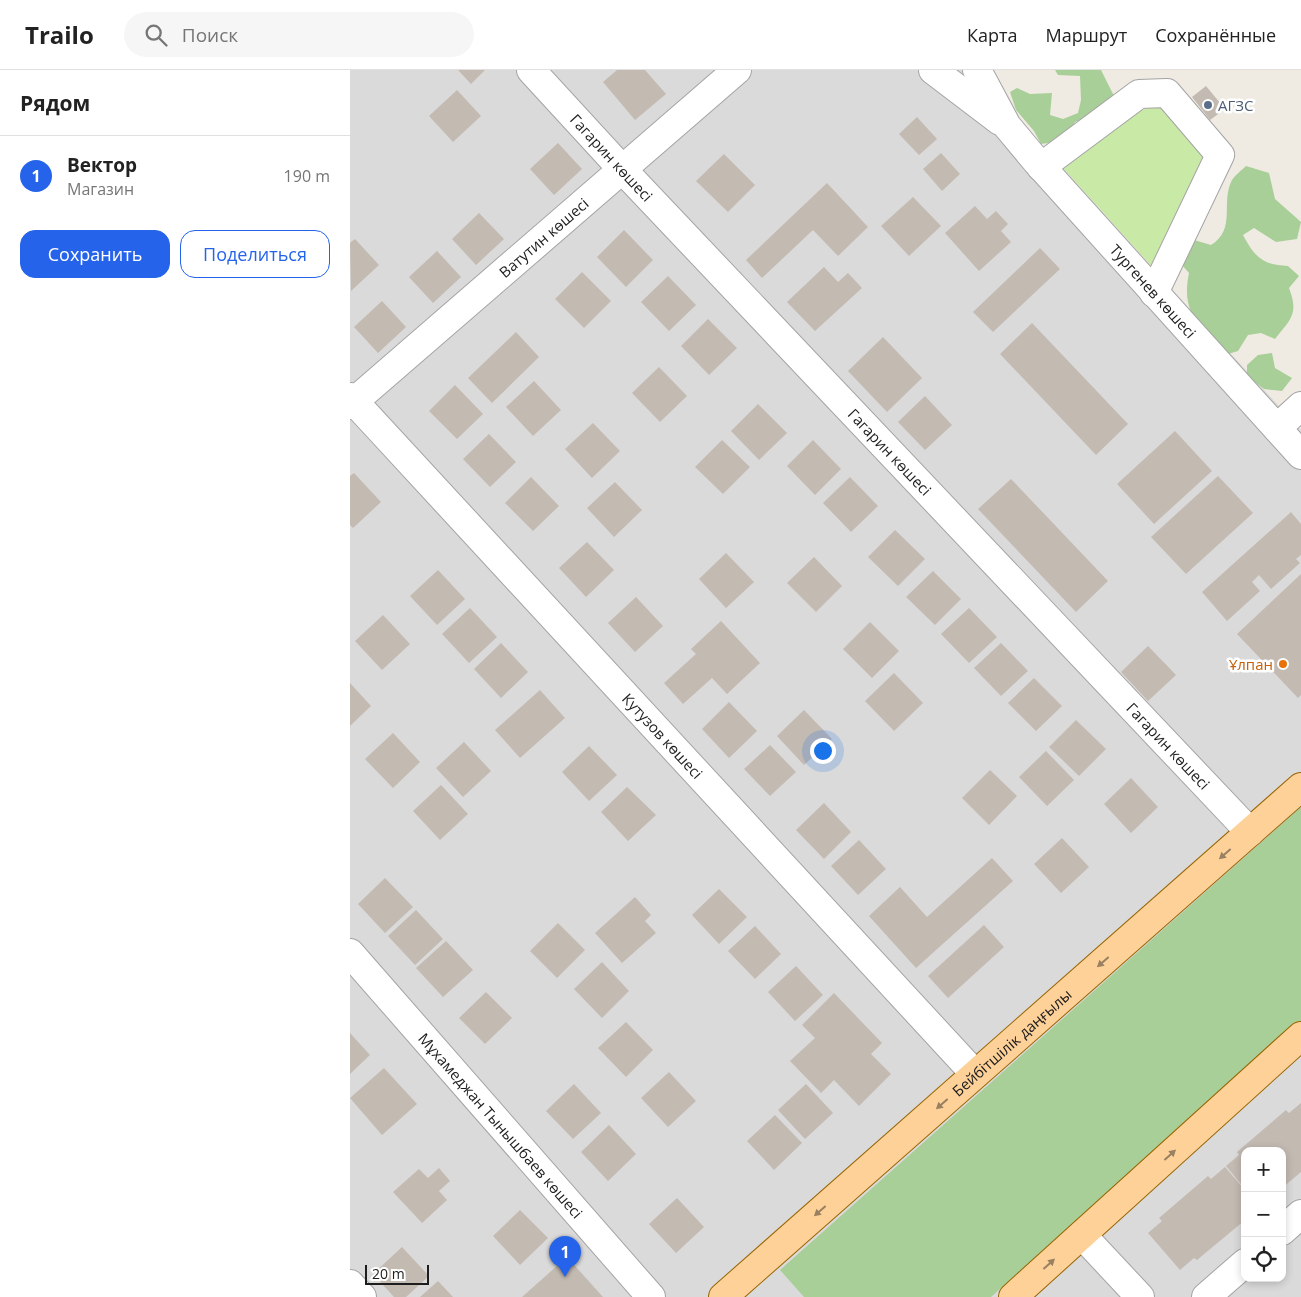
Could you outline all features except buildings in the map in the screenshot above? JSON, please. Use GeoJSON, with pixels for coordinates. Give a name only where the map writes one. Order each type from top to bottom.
{"type":"FeatureCollection","features":[{"type":"Feature","properties":{"kind":"main road","name":"Бейбітшілік даңғылы"},"geometry":{"type":"LineString","coordinates":[[723,1297],[1301,787]]}},
{"type":"Feature","properties":{"kind":"main road"},"geometry":{"type":"LineString","coordinates":[[1013,1297],[1301,1036]]}},
{"type":"Feature","properties":{"kind":"street","name":"Гагарин көшесі"},"geometry":{"type":"LineString","coordinates":[[531,70],[621,168],[1250,832]]}},
{"type":"Feature","properties":{"kind":"street","name":"Ватутин көшесі"},"geometry":{"type":"LineString","coordinates":[[351,401],[737,70]]}},
{"type":"Feature","properties":{"kind":"street","name":"Тургенев көшесі"},"geometry":{"type":"LineString","coordinates":[[933,70],[1006,126],[1301,455]]}},
{"type":"Feature","properties":{"kind":"street","name":"Тургенев көшесі"},"geometry":{"type":"LineString","coordinates":[[977,70],[1006,126]]}},
{"type":"Feature","properties":{"kind":"street"},"geometry":{"type":"LineString","coordinates":[[1041,167],[1139,94],[1167,93],[1220,155],[1154,293]]}},
{"type":"Feature","properties":{"kind":"street","name":"Кутузов көшесі"},"geometry":{"type":"LineString","coordinates":[[351,401],[975,1074]]}},
{"type":"Feature","properties":{"kind":"street"},"geometry":{"type":"LineString","coordinates":[[1277,428],[1301,406]]}},
{"type":"Feature","properties":{"kind":"street","name":"Мұхамеджан Тынышбаев көшесі"},"geometry":{"type":"LineString","coordinates":[[350,953],[651,1297]]}},
{"type":"Feature","properties":{"kind":"street"},"geometry":{"type":"LineString","coordinates":[[1286,1227],[1301,1214]]}},
{"type":"Feature","properties":{"kind":"street"},"geometry":{"type":"LineString","coordinates":[[1082,1235],[1140,1297]]}},
{"type":"Feature","properties":{"kind":"street"},"geometry":{"type":"LineString","coordinates":[[1206,1297],[1241,1266]]}},
{"type":"Feature","properties":{"kind":"street"},"geometry":{"type":"LineString","coordinates":[[350,1284],[362,1297]]}},
{"type":"Feature","properties":{"kind":"shaded area"},"geometry":{"type":"Polygon","coordinates":[[[350,70],[970,70],[1301,430],[1301,1297],[350,1297],[350,70]]]}},
{"type":"Feature","properties":{"kind":"green space"},"geometry":{"type":"Polygon","coordinates":[[[1055,70],[1101,70],[1116,100],[1100,113],[1075,122],[1069,132],[1061,138],[1041,144],[1034,131],[1016,110],[1010,92],[1017,88],[1030,94],[1052,93],[1050,115],[1063,119],[1078,113],[1081,100],[1080,76],[1058,75],[1055,70]]]}},
{"type":"Feature","properties":{"kind":"green space"},"geometry":{"type":"Polygon","coordinates":[[[1161,103],[1208,158],[1155,270],[1063,168],[1129,115],[1161,103]]]}},
{"type":"Feature","properties":{"kind":"green space"},"geometry":{"type":"Polygon","coordinates":[[[1246,166],[1269,173],[1275,199],[1301,222],[1297,239],[1276,242],[1254,228],[1243,235],[1251,249],[1260,258],[1272,264],[1288,266],[1299,276],[1289,288],[1293,304],[1292,316],[1275,339],[1261,333],[1248,335],[1238,351],[1228,354],[1195,319],[1188,300],[1189,273],[1182,265],[1194,240],[1211,245],[1219,239],[1226,223],[1227,198],[1232,180],[1246,166]]]}},
{"type":"Feature","properties":{"kind":"green space"},"geometry":{"type":"Polygon","coordinates":[[[1272,353],[1275,368],[1292,378],[1282,391],[1264,389],[1247,376],[1247,365],[1258,355],[1272,353]]]}},
{"type":"Feature","properties":{"kind":"green space"},"geometry":{"type":"Polygon","coordinates":[[[1301,807],[1301,1021],[991,1297],[804,1297],[780,1270],[1301,807]]]}},
{"type":"Feature","properties":{"kind":"place","name":"АГЗС"},"geometry":{"type":"Point","coordinates":[1208,105]}},
{"type":"Feature","properties":{"kind":"place","name":"Ұлпан"},"geometry":{"type":"Point","coordinates":[1283,664]}},
{"type":"Feature","properties":{"kind":"place","name":"Вектор"},"geometry":{"type":"Point","coordinates":[565,1277]}}]}
